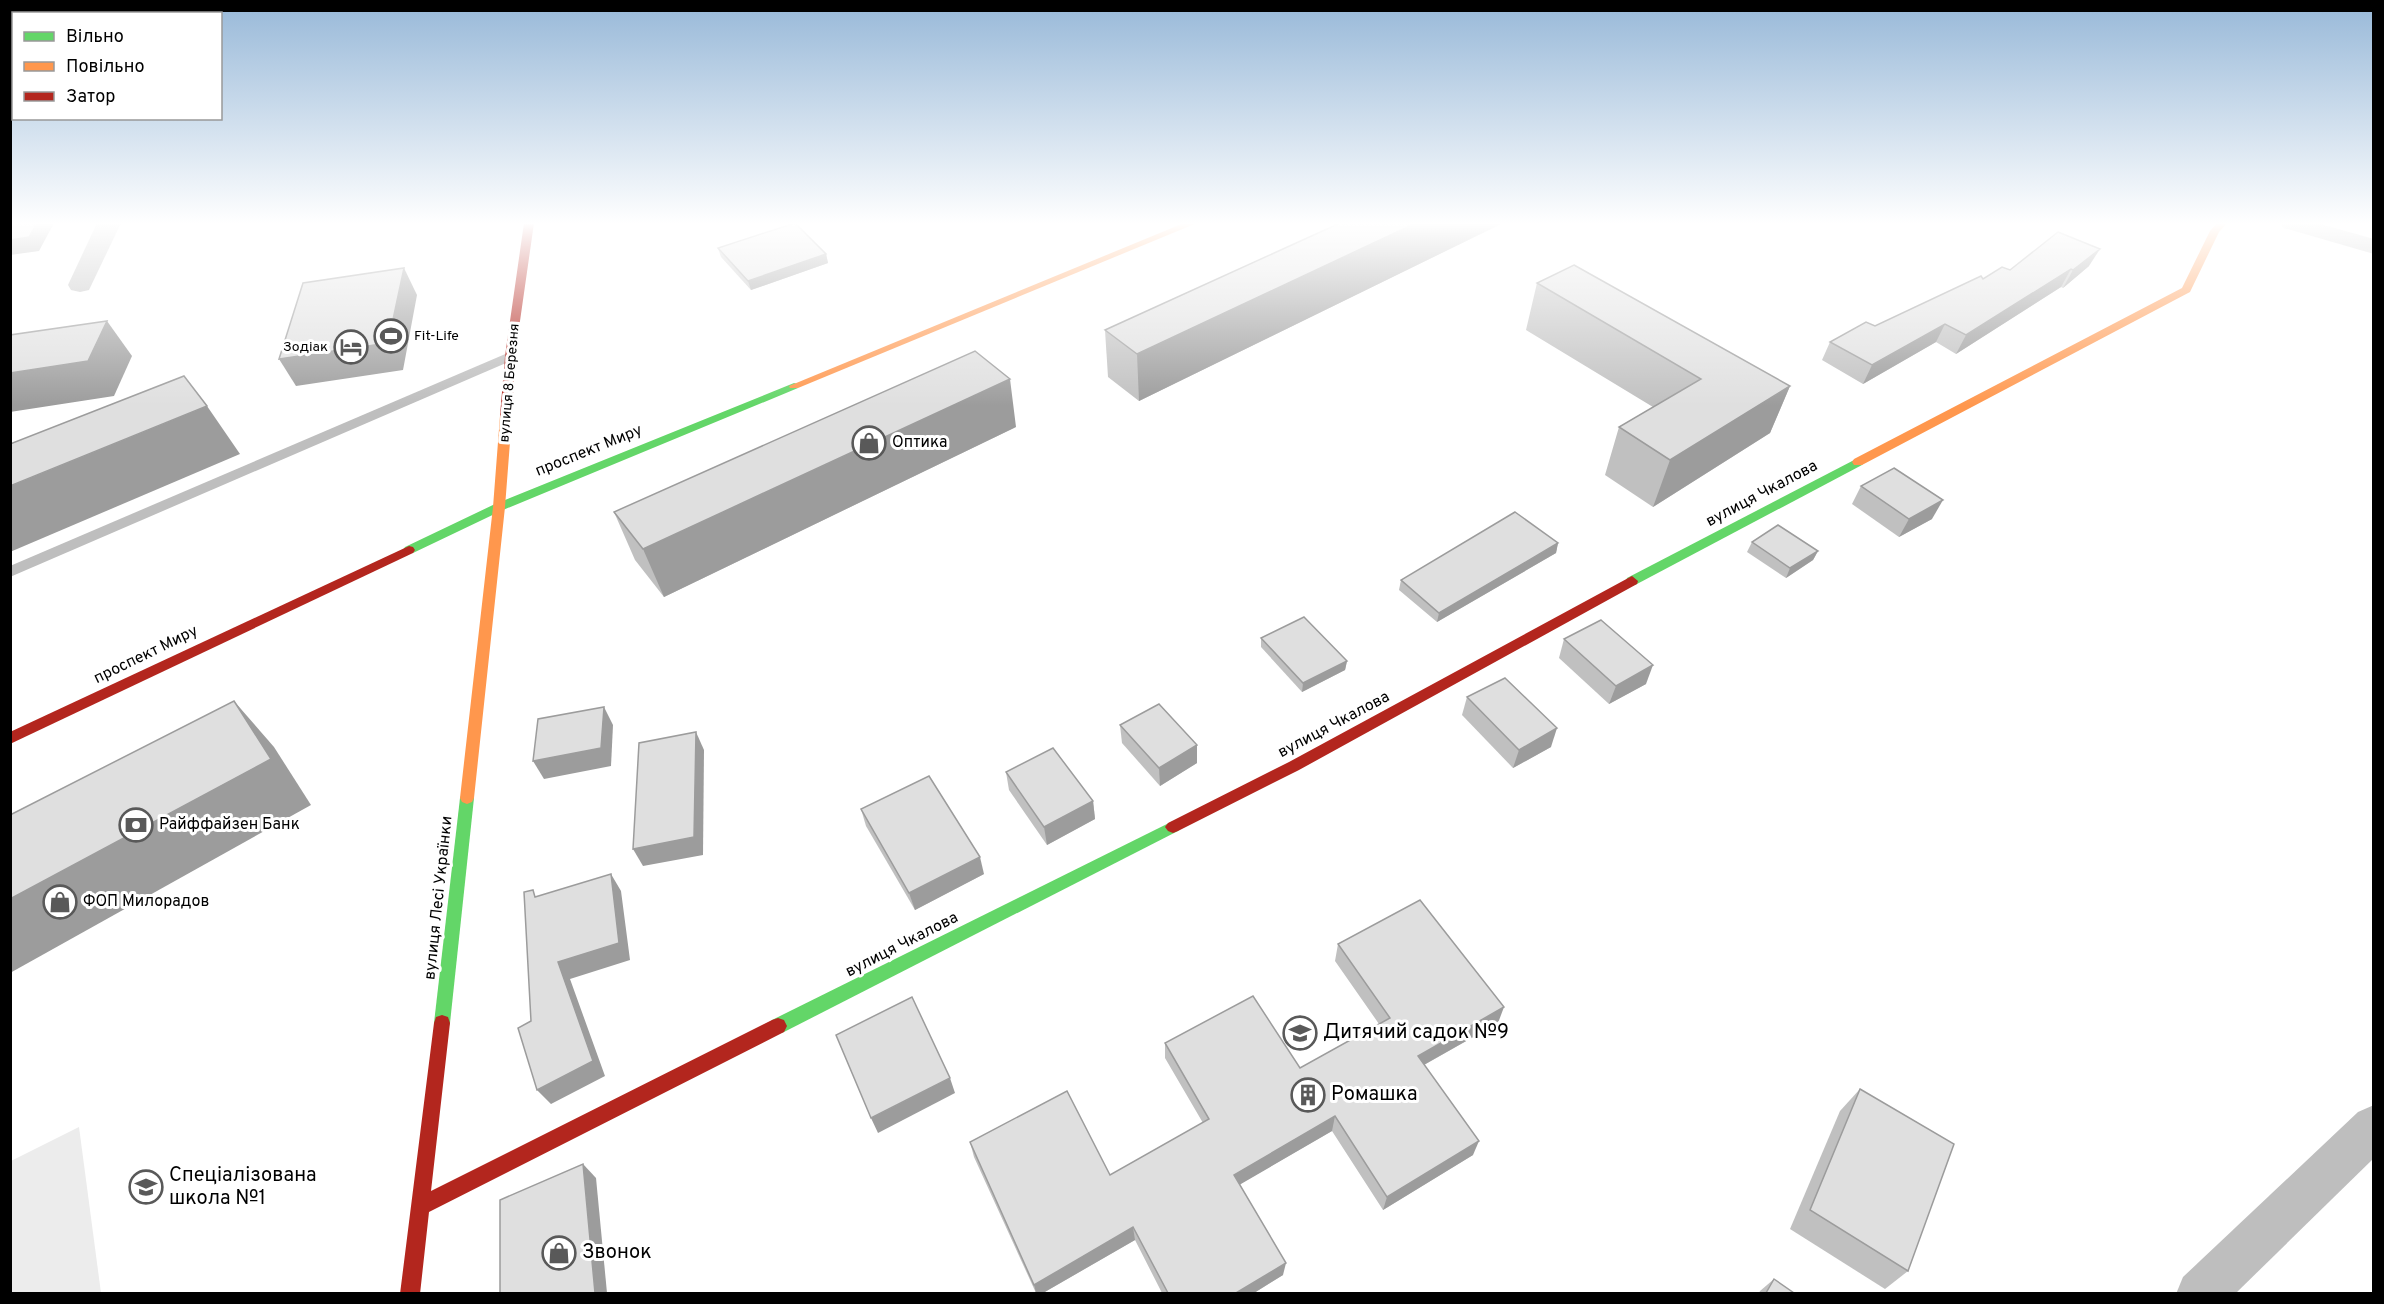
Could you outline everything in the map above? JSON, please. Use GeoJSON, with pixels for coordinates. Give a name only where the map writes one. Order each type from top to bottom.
{"type":"FeatureCollection","features":[{"type":"Feature","properties":{"kind":"street","name":"вулиця 8 Березня"},"geometry":{"type":"LineString","coordinates":[[499,507],[510,356],[520,284]]}},
{"type":"Feature","properties":{"kind":"street","name":"проспект Миру"},"geometry":{"type":"LineString","coordinates":[[10,739],[499,507],[1044,284]]}},
{"type":"Feature","properties":{"kind":"street","name":"вулиця Чкалова"},"geometry":{"type":"LineString","coordinates":[[422,1206],[1294,765],[1692,549],[2186,290],[2189,284]]}},
{"type":"Feature","properties":{"kind":"street","name":"вулиця Лесі Українки"},"geometry":{"type":"LineString","coordinates":[[410,1293],[422,1206],[499,507]]}},
{"type":"Feature","properties":{"kind":"street"},"geometry":{"type":"LineString","coordinates":[[2200,1293],[2373,1127]]}},
{"type":"Feature","properties":{"kind":"lane"},"geometry":{"type":"LineString","coordinates":[[10,572],[510,356]]}},
{"type":"Feature","properties":{"kind":"shaded area"},"geometry":{"type":"Polygon","coordinates":[[[79,1127],[101,1293],[11,1293],[11,1161],[79,1127]]]}},
{"type":"Feature","properties":{"kind":"building"},"geometry":{"type":"Polygon","coordinates":[[[303,284],[401,284],[388,343],[279,359],[303,284]]]}},
{"type":"Feature","properties":{"kind":"building"},"geometry":{"type":"Polygon","coordinates":[[[1206,284],[1286,284],[1137,354],[1105,330],[1206,284]]]}},
{"type":"Feature","properties":{"kind":"building"},"geometry":{"type":"Polygon","coordinates":[[[1538,284],[1608,284],[1790,386],[1670,460],[1619,427],[1701,379],[1538,284]]]}},
{"type":"Feature","properties":{"kind":"building"},"geometry":{"type":"Polygon","coordinates":[[[1964,284],[2047,284],[1966,335],[1945,324],[1872,365],[1830,342],[1866,322],[1875,326],[1964,284]]]}},
{"type":"Feature","properties":{"kind":"building"},"geometry":{"type":"Polygon","coordinates":[[[107,321],[88,361],[10,373],[10,335],[107,321]]]}},
{"type":"Feature","properties":{"kind":"building"},"geometry":{"type":"Polygon","coordinates":[[[975,351],[1010,379],[643,549],[614,512],[975,351]]]}},
{"type":"Feature","properties":{"kind":"building"},"geometry":{"type":"Polygon","coordinates":[[[184,376],[207,406],[10,486],[10,444],[184,376]]]}},
{"type":"Feature","properties":{"kind":"building"},"geometry":{"type":"Polygon","coordinates":[[[1894,468],[1943,500],[1909,519],[1861,486],[1894,468]]]}},
{"type":"Feature","properties":{"kind":"building"},"geometry":{"type":"Polygon","coordinates":[[[1515,512],[1558,543],[1439,613],[1401,580],[1515,512]]]}},
{"type":"Feature","properties":{"kind":"building"},"geometry":{"type":"Polygon","coordinates":[[[1778,525],[1818,551],[1790,568],[1752,542],[1778,525]]]}},
{"type":"Feature","properties":{"kind":"building"},"geometry":{"type":"Polygon","coordinates":[[[1304,617],[1347,661],[1303,683],[1261,638],[1304,617]]]}},
{"type":"Feature","properties":{"kind":"building"},"geometry":{"type":"Polygon","coordinates":[[[1601,620],[1653,665],[1616,686],[1564,639],[1601,620]]]}},
{"type":"Feature","properties":{"kind":"building"},"geometry":{"type":"Polygon","coordinates":[[[1505,678],[1557,728],[1519,750],[1467,697],[1505,678]]]}},
{"type":"Feature","properties":{"kind":"building"},"geometry":{"type":"Polygon","coordinates":[[[234,701],[271,759],[10,899],[10,815],[234,701]]]}},
{"type":"Feature","properties":{"kind":"building"},"geometry":{"type":"Polygon","coordinates":[[[1159,704],[1197,745],[1159,768],[1120,725],[1159,704]]]}},
{"type":"Feature","properties":{"kind":"building"},"geometry":{"type":"Polygon","coordinates":[[[604,707],[601,748],[533,761],[538,719],[604,707]]]}},
{"type":"Feature","properties":{"kind":"building"},"geometry":{"type":"Polygon","coordinates":[[[696,732],[694,837],[633,849],[639,743],[696,732]]]}},
{"type":"Feature","properties":{"kind":"building"},"geometry":{"type":"Polygon","coordinates":[[[1053,748],[1093,801],[1044,827],[1006,772],[1053,748]]]}},
{"type":"Feature","properties":{"kind":"building"},"geometry":{"type":"Polygon","coordinates":[[[929,776],[980,857],[909,893],[861,809],[929,776]]]}},
{"type":"Feature","properties":{"kind":"building"},"geometry":{"type":"Polygon","coordinates":[[[611,874],[619,943],[558,962],[593,1061],[537,1090],[518,1028],[531,1021],[524,892],[533,890],[535,897],[611,874]]]}},
{"type":"Feature","properties":{"kind":"building","name":"Ромашка"},"geometry":{"type":"Polygon","coordinates":[[[1420,900],[1504,1007],[1418,1056],[1479,1141],[1387,1197],[1335,1116],[1234,1175],[1286,1263],[1236,1293],[1168,1293],[1133,1227],[1034,1285],[970,1142],[1067,1091],[1110,1175],[1209,1119],[1165,1043],[1253,996],[1300,1068],[1390,1018],[1338,944],[1420,900]]]}},
{"type":"Feature","properties":{"kind":"building"},"geometry":{"type":"Polygon","coordinates":[[[912,997],[950,1078],[871,1118],[836,1035],[912,997]]]}},
{"type":"Feature","properties":{"kind":"building"},"geometry":{"type":"Polygon","coordinates":[[[1860,1089],[1954,1144],[1908,1271],[1810,1210],[1860,1089]]]}},
{"type":"Feature","properties":{"kind":"building","name":"Звонок"},"geometry":{"type":"Polygon","coordinates":[[[583,1164],[595,1293],[500,1293],[500,1200],[583,1164]]]}},
{"type":"Feature","properties":{"kind":"building"},"geometry":{"type":"Polygon","coordinates":[[[1774,1279],[1794,1293],[1766,1293],[1774,1279]]]}},
{"type":"Feature","properties":{"kind":"traffic: fast"},"geometry":{"type":"LineString","coordinates":[[409,550],[499,507],[794,386]]}},
{"type":"Feature","properties":{"kind":"traffic: fast"},"geometry":{"type":"LineString","coordinates":[[1632,581],[1858,462]]}},
{"type":"Feature","properties":{"kind":"traffic: fast"},"geometry":{"type":"LineString","coordinates":[[442,1023],[467,798]]}},
{"type":"Feature","properties":{"kind":"traffic: fast"},"geometry":{"type":"LineString","coordinates":[[778,1026],[1173,827]]}},
{"type":"Feature","properties":{"kind":"traffic: slow"},"geometry":{"type":"LineString","coordinates":[[794,386],[1043,284]]}},
{"type":"Feature","properties":{"kind":"traffic: slow"},"geometry":{"type":"LineString","coordinates":[[1858,462],[2186,290],[2189,284]]}},
{"type":"Feature","properties":{"kind":"traffic: slow"},"geometry":{"type":"LineString","coordinates":[[467,798],[499,507],[506,416]]}},
{"type":"Feature","properties":{"kind":"traffic: jam"},"geometry":{"type":"LineString","coordinates":[[506,416],[510,356],[520,284]]}},
{"type":"Feature","properties":{"kind":"traffic: jam"},"geometry":{"type":"LineString","coordinates":[[10,739],[409,550]]}},
{"type":"Feature","properties":{"kind":"traffic: jam"},"geometry":{"type":"LineString","coordinates":[[1173,827],[1294,766],[1632,581]]}},
{"type":"Feature","properties":{"kind":"traffic: jam"},"geometry":{"type":"LineString","coordinates":[[410,1294],[442,1023]]}},
{"type":"Feature","properties":{"kind":"traffic: jam"},"geometry":{"type":"LineString","coordinates":[[422,1206],[778,1026]]}},
{"type":"Feature","properties":{"kind":"place","name":"Fit-Life"},"geometry":{"type":"Point","coordinates":[391,336]}},
{"type":"Feature","properties":{"kind":"place","name":"Зодіак"},"geometry":{"type":"Point","coordinates":[351,347]}},
{"type":"Feature","properties":{"kind":"place","name":"Оптика"},"geometry":{"type":"Point","coordinates":[869,443]}},
{"type":"Feature","properties":{"kind":"place","name":"Райффайзен Банк"},"geometry":{"type":"Point","coordinates":[136,825]}},
{"type":"Feature","properties":{"kind":"place","name":"ФОП Милорадов"},"geometry":{"type":"Point","coordinates":[60,902]}},
{"type":"Feature","properties":{"kind":"place","name":"Дитячий садок №9"},"geometry":{"type":"Point","coordinates":[1300,1033]}},
{"type":"Feature","properties":{"kind":"place","name":"Ромашка"},"geometry":{"type":"Point","coordinates":[1308,1095]}},
{"type":"Feature","properties":{"kind":"place","name":"Спеціалізована школа №1"},"geometry":{"type":"Point","coordinates":[146,1187]}},
{"type":"Feature","properties":{"kind":"place","name":"Звонок"},"geometry":{"type":"Point","coordinates":[559,1253]}}]}
